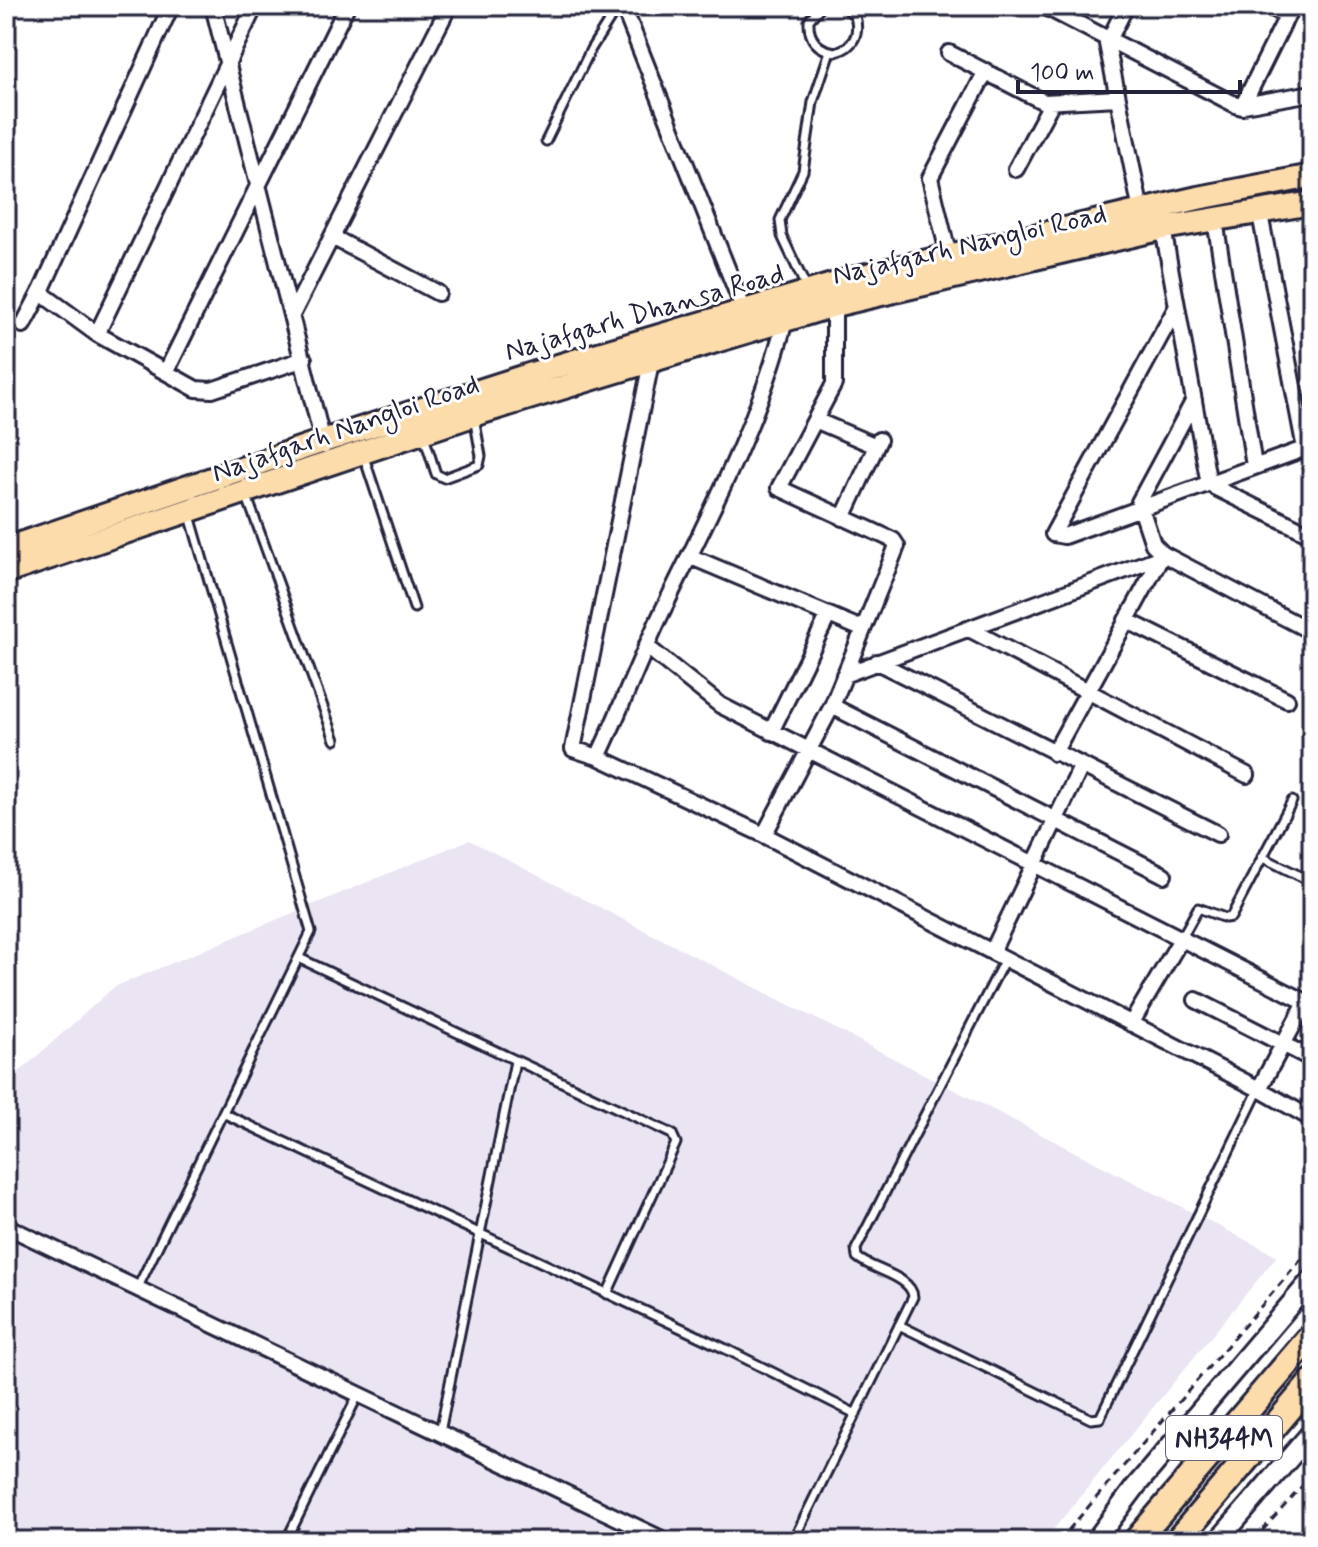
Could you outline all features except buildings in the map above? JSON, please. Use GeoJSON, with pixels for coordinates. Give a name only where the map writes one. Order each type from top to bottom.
{"type":"FeatureCollection","features":[{"type":"Feature","properties":{"kind":"highway","name":"NH344M"},"geometry":{"type":"LineString","coordinates":[[1136,1541],[1312,1335]]}},
{"type":"Feature","properties":{"kind":"highway","name":"NH344M"},"geometry":{"type":"LineString","coordinates":[[1177,1541],[1312,1382]]}},
{"type":"Feature","properties":{"kind":"main road","name":"Najafgarh Dhansa Road"},"geometry":{"type":"LineString","coordinates":[[782,311],[809,293],[949,257],[1150,224],[1312,176]]}},
{"type":"Feature","properties":{"kind":"main road","name":"Najafgarh Nangloi Road"},"geometry":{"type":"LineString","coordinates":[[6,572],[185,501],[245,492],[326,452],[362,451],[416,426],[473,415],[520,389],[651,362],[748,321],[782,311],[834,305],[1150,224],[1215,220],[1312,203]]}},
{"type":"Feature","properties":{"kind":"main road","name":"Najafgarh Dhansa Road"},"geometry":{"type":"LineString","coordinates":[[6,549],[185,501],[520,389],[748,321]]}},
{"type":"Feature","properties":{"kind":"street"},"geometry":{"type":"LineString","coordinates":[[23,325],[171,6]]}},
{"type":"Feature","properties":{"kind":"street"},"geometry":{"type":"LineString","coordinates":[[213,6],[326,452]]}},
{"type":"Feature","properties":{"kind":"street"},"geometry":{"type":"LineString","coordinates":[[97,334],[255,6]]}},
{"type":"Feature","properties":{"kind":"street"},"geometry":{"type":"LineString","coordinates":[[167,370],[347,6]]}},
{"type":"Feature","properties":{"kind":"street"},"geometry":{"type":"LineString","coordinates":[[292,315],[449,6]]}},
{"type":"Feature","properties":{"kind":"street"},"geometry":{"type":"LineString","coordinates":[[621,6],[748,321]]}},
{"type":"Feature","properties":{"kind":"street"},"geometry":{"type":"LineString","coordinates":[[1044,6],[1242,107],[1312,93]]}},
{"type":"Feature","properties":{"kind":"street"},"geometry":{"type":"LineString","coordinates":[[1126,6],[1108,40],[1118,98],[1150,224],[1177,306],[1212,483]]}},
{"type":"Feature","properties":{"kind":"street"},"geometry":{"type":"LineString","coordinates":[[1242,107],[1290,11],[1267,6]]}},
{"type":"Feature","properties":{"kind":"street"},"geometry":{"type":"LineString","coordinates":[[949,53],[1039,100],[1118,98]]}},
{"type":"Feature","properties":{"kind":"street"},"geometry":{"type":"LineString","coordinates":[[949,257],[930,178],[986,71]]}},
{"type":"Feature","properties":{"kind":"street"},"geometry":{"type":"LineString","coordinates":[[1016,169],[1052,102]]}},
{"type":"Feature","properties":{"kind":"street"},"geometry":{"type":"LineString","coordinates":[[1177,306],[1052,532],[1064,536],[1308,448],[1260,214]]}},
{"type":"Feature","properties":{"kind":"street"},"geometry":{"type":"LineString","coordinates":[[1215,220],[1254,466]]}},
{"type":"Feature","properties":{"kind":"street"},"geometry":{"type":"LineString","coordinates":[[332,237],[438,293]]}},
{"type":"Feature","properties":{"kind":"street"},"geometry":{"type":"LineString","coordinates":[[42,289],[45,296],[97,334],[206,391],[304,359]]}},
{"type":"Feature","properties":{"kind":"street"},"geometry":{"type":"LineString","coordinates":[[764,835],[832,706],[897,546],[893,540],[779,488],[834,384],[834,305]]}},
{"type":"Feature","properties":{"kind":"street"},"geometry":{"type":"LineString","coordinates":[[598,757],[771,375],[782,311]]}},
{"type":"Feature","properties":{"kind":"street"},"geometry":{"type":"LineString","coordinates":[[651,362],[573,749],[598,757],[764,835],[1312,1119]]}},
{"type":"Feature","properties":{"kind":"street"},"geometry":{"type":"LineString","coordinates":[[1194,400],[1146,486],[1139,508],[1153,544],[1162,556],[1312,632]]}},
{"type":"Feature","properties":{"kind":"street"},"geometry":{"type":"LineString","coordinates":[[815,420],[877,443],[843,518]]}},
{"type":"Feature","properties":{"kind":"street"},"geometry":{"type":"LineString","coordinates":[[1212,483],[1312,535]]}},
{"type":"Feature","properties":{"kind":"street"},"geometry":{"type":"LineString","coordinates":[[689,556],[862,629]]}},
{"type":"Feature","properties":{"kind":"street"},"geometry":{"type":"LineString","coordinates":[[1054,753],[1162,556]]}},
{"type":"Feature","properties":{"kind":"street"},"geometry":{"type":"LineString","coordinates":[[844,675],[1162,556]]}},
{"type":"Feature","properties":{"kind":"street"},"geometry":{"type":"LineString","coordinates":[[771,732],[828,616]]}},
{"type":"Feature","properties":{"kind":"street"},"geometry":{"type":"LineString","coordinates":[[1126,620],[1287,700]]}},
{"type":"Feature","properties":{"kind":"street"},"geometry":{"type":"LineString","coordinates":[[969,629],[1247,775]]}},
{"type":"Feature","properties":{"kind":"street"},"geometry":{"type":"LineString","coordinates":[[646,646],[711,699],[771,732],[1309,1004],[1259,1089]]}},
{"type":"Feature","properties":{"kind":"street"},"geometry":{"type":"LineString","coordinates":[[877,662],[1218,834]]}},
{"type":"Feature","properties":{"kind":"street"},"geometry":{"type":"LineString","coordinates":[[832,706],[1164,875]]}},
{"type":"Feature","properties":{"kind":"street"},"geometry":{"type":"LineString","coordinates":[[999,955],[1033,864],[1081,767]]}},
{"type":"Feature","properties":{"kind":"street"},"geometry":{"type":"LineString","coordinates":[[1131,1024],[1181,939]]}},
{"type":"Feature","properties":{"kind":"street"},"geometry":{"type":"LineString","coordinates":[[1196,1000],[1312,1059]]}},
{"type":"Feature","properties":{"kind":"street"},"geometry":{"type":"LineString","coordinates":[[6,1226],[666,1541]]}},
{"type":"Feature","properties":{"kind":"street"},"geometry":{"type":"LineString","coordinates":[[1095,1541],[1136,1486],[1312,1279]]}},
{"type":"Feature","properties":{"kind":"street"},"geometry":{"type":"LineString","coordinates":[[1218,1541],[1312,1432]]}},
{"type":"Feature","properties":{"kind":"lane"},"geometry":{"type":"LineString","coordinates":[[546,141],[591,49],[621,6]]}},
{"type":"Feature","properties":{"kind":"lane"},"geometry":{"type":"LineString","coordinates":[[821,6],[809,20],[809,30],[817,47],[830,51],[845,49],[857,35],[855,16],[844,6]]}},
{"type":"Feature","properties":{"kind":"lane"},"geometry":{"type":"LineString","coordinates":[[809,293],[782,236],[780,220],[803,171],[813,102],[830,51]]}},
{"type":"Feature","properties":{"kind":"lane"},"geometry":{"type":"LineString","coordinates":[[416,426],[436,474],[444,478],[479,465],[481,456],[473,415]]}},
{"type":"Feature","properties":{"kind":"lane"},"geometry":{"type":"LineString","coordinates":[[362,451],[414,608]]}},
{"type":"Feature","properties":{"kind":"lane"},"geometry":{"type":"LineString","coordinates":[[245,492],[335,740]]}},
{"type":"Feature","properties":{"kind":"lane"},"geometry":{"type":"LineString","coordinates":[[137,1289],[299,958],[310,928],[185,501]]}},
{"type":"Feature","properties":{"kind":"lane"},"geometry":{"type":"LineString","coordinates":[[1181,939],[1198,908],[1225,918],[1231,917],[1292,801]]}},
{"type":"Feature","properties":{"kind":"lane"},"geometry":{"type":"LineString","coordinates":[[1262,857],[1312,882]]}},
{"type":"Feature","properties":{"kind":"lane"},"geometry":{"type":"LineString","coordinates":[[793,1541],[913,1297],[913,1289],[865,1264],[857,1257],[856,1249],[999,955]]}},
{"type":"Feature","properties":{"kind":"lane"},"geometry":{"type":"LineString","coordinates":[[299,958],[676,1138],[607,1294]]}},
{"type":"Feature","properties":{"kind":"lane"},"geometry":{"type":"LineString","coordinates":[[440,1432],[515,1061]]}},
{"type":"Feature","properties":{"kind":"lane"},"geometry":{"type":"LineString","coordinates":[[899,1325],[1091,1419],[1100,1418],[1259,1089]]}},
{"type":"Feature","properties":{"kind":"lane"},"geometry":{"type":"LineString","coordinates":[[223,1113],[856,1414]]}},
{"type":"Feature","properties":{"kind":"lane"},"geometry":{"type":"LineString","coordinates":[[286,1541],[359,1392]]}},
{"type":"Feature","properties":{"kind":"path"},"geometry":{"type":"LineString","coordinates":[[1059,1541],[1312,1247]]}},
{"type":"Feature","properties":{"kind":"path"},"geometry":{"type":"LineString","coordinates":[[1253,1541],[1312,1475]]}},
{"type":"Feature","properties":{"kind":"shaded area"},"geometry":{"type":"Polygon","coordinates":[[[469,840],[1277,1256],[1044,1541],[6,1541],[6,1084],[114,987],[469,840]]]}}]}
